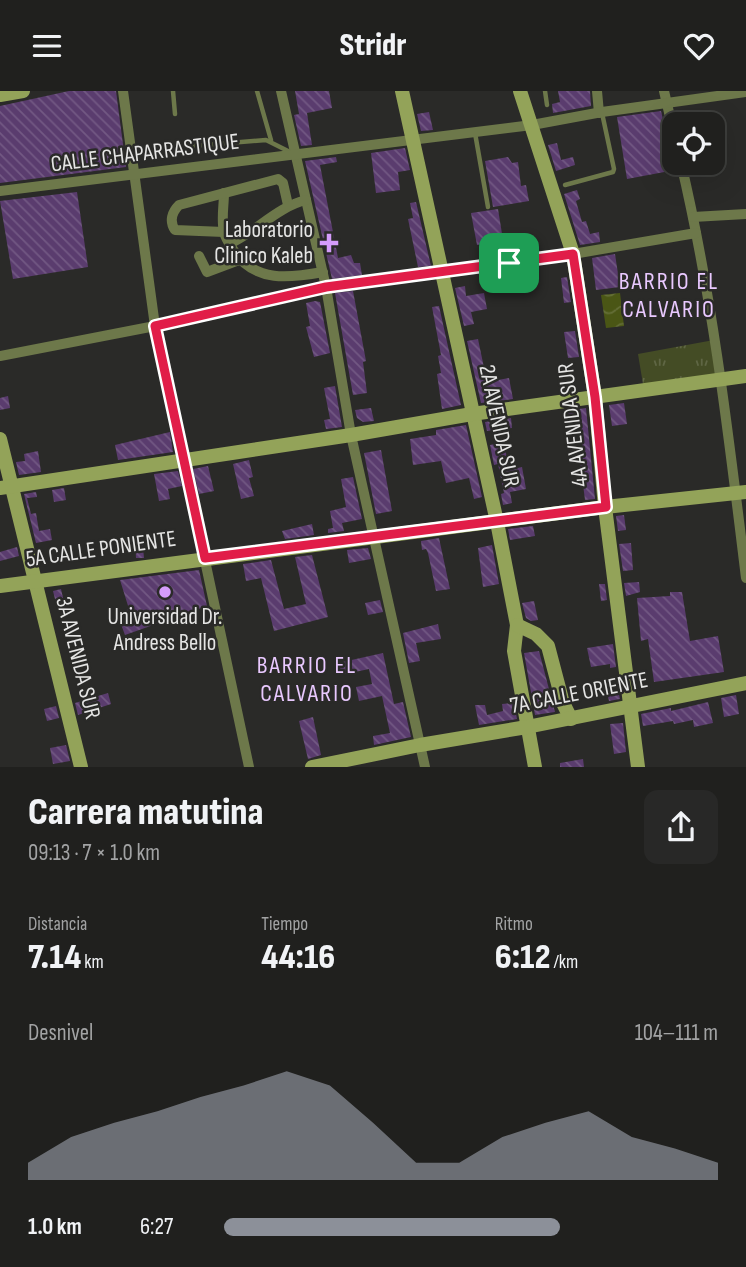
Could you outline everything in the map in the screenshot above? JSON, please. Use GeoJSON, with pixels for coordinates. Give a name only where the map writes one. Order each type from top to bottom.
{"type":"FeatureCollection","features":[{"type":"Feature","properties":{"kind":"street"},"geometry":{"type":"LineString","coordinates":[[0,95],[23,91]]}},
{"type":"Feature","properties":{"kind":"street"},"geometry":{"type":"LineString","coordinates":[[123,91],[155,326],[249,767]]}},
{"type":"Feature","properties":{"kind":"street"},"geometry":{"type":"LineString","coordinates":[[281,91],[323,272],[351,435],[425,767]]}},
{"type":"Feature","properties":{"kind":"street","name":"2A AVENIDA SUR"},"geometry":{"type":"LineString","coordinates":[[402,91],[497,522],[517,625],[514,651],[535,767]]}},
{"type":"Feature","properties":{"kind":"street","name":"4A AVENIDA SUR"},"geometry":{"type":"LineString","coordinates":[[520,91],[573,254],[595,397],[638,767]]}},
{"type":"Feature","properties":{"kind":"street"},"geometry":{"type":"LineString","coordinates":[[597,91],[601,113]]}},
{"type":"Feature","properties":{"kind":"street"},"geometry":{"type":"LineString","coordinates":[[664,91],[669,112]]}},
{"type":"Feature","properties":{"kind":"street","name":"CALLE CHAPARRASTIQUE"},"geometry":{"type":"LineString","coordinates":[[0,191],[532,125],[722,93],[746,92]]}},
{"type":"Feature","properties":{"kind":"street"},"geometry":{"type":"LineString","coordinates":[[684,175],[741,493],[746,578]]}},
{"type":"Feature","properties":{"kind":"street"},"geometry":{"type":"LineString","coordinates":[[224,232],[175,230],[172,225],[173,215],[179,205],[278,179],[283,183],[288,205]]}},
{"type":"Feature","properties":{"kind":"street"},"geometry":{"type":"LineString","coordinates":[[224,193],[224,232],[239,260],[261,274],[274,277],[287,278],[323,272]]}},
{"type":"Feature","properties":{"kind":"street"},"geometry":{"type":"LineString","coordinates":[[229,244],[256,230],[288,205],[306,200]]}},
{"type":"Feature","properties":{"kind":"street"},"geometry":{"type":"LineString","coordinates":[[693,217],[746,214]]}},
{"type":"Feature","properties":{"kind":"street"},"geometry":{"type":"LineString","coordinates":[[0,356],[155,326],[326,287],[573,254],[696,233]]}},
{"type":"Feature","properties":{"kind":"street"},"geometry":{"type":"LineString","coordinates":[[199,256],[207,272],[239,260]]}},
{"type":"Feature","properties":{"kind":"street"},"geometry":{"type":"LineString","coordinates":[[6,487],[472,414],[746,376]]}},
{"type":"Feature","properties":{"kind":"street","name":"3A AVENIDA SUR"},"geometry":{"type":"LineString","coordinates":[[0,439],[6,487],[36,581],[81,767]]}},
{"type":"Feature","properties":{"kind":"street","name":"5A CALLE PONIENTE"},"geometry":{"type":"LineString","coordinates":[[0,586],[606,507],[741,493]]}},
{"type":"Feature","properties":{"kind":"street"},"geometry":{"type":"LineString","coordinates":[[517,625],[536,634],[548,646],[563,703],[571,719]]}},
{"type":"Feature","properties":{"kind":"street","name":"7A CALLE ORIENTE"},"geometry":{"type":"LineString","coordinates":[[312,767],[746,683]]}},
{"type":"Feature","properties":{"kind":"lane"},"geometry":{"type":"LineString","coordinates":[[173,91],[174,114]]}},
{"type":"Feature","properties":{"kind":"lane"},"geometry":{"type":"LineString","coordinates":[[257,91],[271,141]]}},
{"type":"Feature","properties":{"kind":"lane"},"geometry":{"type":"LineString","coordinates":[[545,91],[547,105]]}},
{"type":"Feature","properties":{"kind":"lane"},"geometry":{"type":"LineString","coordinates":[[565,185],[613,172],[601,113]]}},
{"type":"Feature","properties":{"kind":"lane"},"geometry":{"type":"LineString","coordinates":[[474,132],[488,207]]}},
{"type":"Feature","properties":{"kind":"lane"},"geometry":{"type":"LineString","coordinates":[[157,149],[271,141],[295,154]]}},
{"type":"Feature","properties":{"kind":"green space"},"geometry":{"type":"Polygon","coordinates":[[[714,340],[720,376],[644,390],[638,354],[714,340]]]}},
{"type":"Feature","properties":{"kind":"water"},"geometry":{"type":"Polygon","coordinates":[[[620,293],[624,326],[606,328],[601,295],[620,293]]]}},
{"type":"Feature","properties":{"kind":"building"},"geometry":{"type":"Polygon","coordinates":[[[69,91],[116,91],[126,167],[0,183],[0,106],[69,91]]]}},
{"type":"Feature","properties":{"kind":"building"},"geometry":{"type":"Polygon","coordinates":[[[295,91],[329,91],[332,108],[307,113],[312,145],[301,146],[294,115],[299,114],[295,91]]]}},
{"type":"Feature","properties":{"kind":"building"},"geometry":{"type":"Polygon","coordinates":[[[558,91],[590,91],[591,106],[553,113],[552,104],[560,102],[558,91]]]}},
{"type":"Feature","properties":{"kind":"building"},"geometry":{"type":"Polygon","coordinates":[[[661,111],[662,172],[627,179],[617,117],[661,111]]]}},
{"type":"Feature","properties":{"kind":"building"},"geometry":{"type":"Polygon","coordinates":[[[429,112],[433,130],[421,131],[417,114],[429,112]]]}},
{"type":"Feature","properties":{"kind":"building"},"geometry":{"type":"Polygon","coordinates":[[[557,143],[561,160],[573,157],[575,165],[556,171],[548,145],[557,143]]]}},
{"type":"Feature","properties":{"kind":"building"},"geometry":{"type":"Polygon","coordinates":[[[405,148],[410,170],[398,172],[400,190],[376,193],[371,153],[405,148]]]}},
{"type":"Feature","properties":{"kind":"building"},"geometry":{"type":"Polygon","coordinates":[[[336,157],[337,162],[320,165],[338,258],[351,255],[354,263],[360,263],[362,275],[332,279],[305,161],[336,157]]]}},
{"type":"Feature","properties":{"kind":"building"},"geometry":{"type":"Polygon","coordinates":[[[508,157],[512,163],[518,162],[521,186],[526,185],[529,201],[493,207],[485,161],[508,157]]]}},
{"type":"Feature","properties":{"kind":"building"},"geometry":{"type":"Polygon","coordinates":[[[577,190],[580,199],[576,201],[582,222],[586,221],[590,234],[599,232],[600,242],[580,245],[564,194],[577,190]]]}},
{"type":"Feature","properties":{"kind":"building"},"geometry":{"type":"Polygon","coordinates":[[[77,192],[88,267],[13,279],[0,201],[77,192]]]}},
{"type":"Feature","properties":{"kind":"building"},"geometry":{"type":"Polygon","coordinates":[[[416,202],[431,266],[418,267],[408,219],[413,218],[410,203],[416,202]]]}},
{"type":"Feature","properties":{"kind":"building"},"geometry":{"type":"Polygon","coordinates":[[[498,209],[503,240],[477,245],[471,213],[498,209]]]}},
{"type":"Feature","properties":{"kind":"building"},"geometry":{"type":"Polygon","coordinates":[[[615,254],[620,287],[596,290],[592,258],[615,254]]]}},
{"type":"Feature","properties":{"kind":"building"},"geometry":{"type":"Polygon","coordinates":[[[567,277],[571,302],[564,303],[561,278],[567,277]]]}},
{"type":"Feature","properties":{"kind":"building"},"geometry":{"type":"Polygon","coordinates":[[[465,286],[466,296],[484,293],[487,309],[471,312],[474,324],[464,326],[455,288],[465,286]]]}},
{"type":"Feature","properties":{"kind":"building"},"geometry":{"type":"Polygon","coordinates":[[[353,291],[366,361],[363,362],[367,393],[353,395],[335,293],[353,291]]]}},
{"type":"Feature","properties":{"kind":"building"},"geometry":{"type":"Polygon","coordinates":[[[320,302],[330,353],[314,357],[306,327],[310,326],[306,303],[320,302]]]}},
{"type":"Feature","properties":{"kind":"building"},"geometry":{"type":"Polygon","coordinates":[[[439,306],[461,405],[442,409],[437,374],[441,373],[438,356],[441,355],[432,307],[439,306]]]}},
{"type":"Feature","properties":{"kind":"building"},"geometry":{"type":"Polygon","coordinates":[[[575,331],[579,357],[568,358],[564,332],[575,331]]]}},
{"type":"Feature","properties":{"kind":"building"},"geometry":{"type":"Polygon","coordinates":[[[478,339],[487,382],[509,378],[513,399],[481,403],[467,341],[478,339]]]}},
{"type":"Feature","properties":{"kind":"building"},"geometry":{"type":"Polygon","coordinates":[[[335,386],[342,427],[326,429],[324,420],[330,419],[324,388],[335,386]]]}},
{"type":"Feature","properties":{"kind":"building"},"geometry":{"type":"Polygon","coordinates":[[[8,396],[10,408],[0,410],[0,398],[8,396]]]}},
{"type":"Feature","properties":{"kind":"building"},"geometry":{"type":"Polygon","coordinates":[[[624,403],[627,424],[612,426],[609,405],[624,403]]]}},
{"type":"Feature","properties":{"kind":"building"},"geometry":{"type":"Polygon","coordinates":[[[371,408],[374,421],[363,422],[357,418],[355,410],[371,408]]]}},
{"type":"Feature","properties":{"kind":"building"},"geometry":{"type":"Polygon","coordinates":[[[586,408],[595,499],[585,500],[579,453],[583,453],[579,414],[564,415],[564,411],[586,408]]]}},
{"type":"Feature","properties":{"kind":"building"},"geometry":{"type":"Polygon","coordinates":[[[511,418],[512,428],[487,431],[485,422],[511,418]]]}},
{"type":"Feature","properties":{"kind":"building"},"geometry":{"type":"Polygon","coordinates":[[[466,425],[482,497],[474,499],[469,478],[446,483],[441,461],[413,465],[410,439],[436,435],[436,430],[466,425]]]}},
{"type":"Feature","properties":{"kind":"building"},"geometry":{"type":"Polygon","coordinates":[[[170,432],[173,452],[118,460],[115,445],[170,432]]]}},
{"type":"Feature","properties":{"kind":"building"},"geometry":{"type":"Polygon","coordinates":[[[504,442],[509,470],[522,467],[526,489],[510,492],[512,503],[503,505],[501,494],[504,493],[498,464],[494,465],[490,445],[504,442]]]}},
{"type":"Feature","properties":{"kind":"building"},"geometry":{"type":"Polygon","coordinates":[[[381,450],[392,511],[376,514],[364,453],[381,450]]]}},
{"type":"Feature","properties":{"kind":"building"},"geometry":{"type":"Polygon","coordinates":[[[38,451],[41,472],[19,475],[16,462],[25,461],[24,454],[38,451]]]}},
{"type":"Feature","properties":{"kind":"building"},"geometry":{"type":"Polygon","coordinates":[[[249,460],[253,477],[249,478],[254,496],[241,499],[233,464],[249,460]]]}},
{"type":"Feature","properties":{"kind":"building"},"geometry":{"type":"Polygon","coordinates":[[[208,466],[214,491],[199,494],[193,469],[208,466]]]}},
{"type":"Feature","properties":{"kind":"building"},"geometry":{"type":"Polygon","coordinates":[[[178,471],[182,486],[168,489],[170,499],[159,501],[154,474],[178,471]]]}},
{"type":"Feature","properties":{"kind":"building"},"geometry":{"type":"Polygon","coordinates":[[[353,477],[362,519],[342,523],[344,531],[328,533],[328,529],[333,528],[330,511],[346,507],[341,479],[353,477]]]}},
{"type":"Feature","properties":{"kind":"building"},"geometry":{"type":"Polygon","coordinates":[[[64,488],[66,500],[54,502],[52,490],[64,488]]]}},
{"type":"Feature","properties":{"kind":"building"},"geometry":{"type":"Polygon","coordinates":[[[36,492],[37,497],[27,498],[31,514],[36,513],[39,531],[50,529],[52,540],[36,543],[24,494],[36,492]]]}},
{"type":"Feature","properties":{"kind":"building"},"geometry":{"type":"Polygon","coordinates":[[[624,515],[626,530],[618,531],[616,516],[624,515]]]}},
{"type":"Feature","properties":{"kind":"building"},"geometry":{"type":"Polygon","coordinates":[[[312,524],[314,535],[285,539],[282,531],[312,524]]]}},
{"type":"Feature","properties":{"kind":"building"},"geometry":{"type":"Polygon","coordinates":[[[533,526],[535,536],[510,540],[508,529],[533,526]]]}},
{"type":"Feature","properties":{"kind":"building"},"geometry":{"type":"Polygon","coordinates":[[[142,537],[144,558],[136,558],[135,538],[142,537]]]}},
{"type":"Feature","properties":{"kind":"building"},"geometry":{"type":"Polygon","coordinates":[[[439,538],[450,589],[436,591],[428,553],[426,549],[422,550],[421,541],[439,538]]]}},
{"type":"Feature","properties":{"kind":"building"},"geometry":{"type":"Polygon","coordinates":[[[631,543],[633,570],[623,571],[619,544],[631,543]]]}},
{"type":"Feature","properties":{"kind":"building"},"geometry":{"type":"Polygon","coordinates":[[[492,545],[499,584],[483,587],[478,548],[492,545]]]}},
{"type":"Feature","properties":{"kind":"building"},"geometry":{"type":"Polygon","coordinates":[[[17,547],[19,556],[0,561],[0,552],[17,547]]]}},
{"type":"Feature","properties":{"kind":"building"},"geometry":{"type":"Polygon","coordinates":[[[368,548],[371,559],[349,563],[347,550],[368,548]]]}},
{"type":"Feature","properties":{"kind":"building"},"geometry":{"type":"Polygon","coordinates":[[[312,555],[328,617],[274,631],[261,578],[246,581],[243,564],[271,560],[284,609],[306,604],[295,557],[312,555]]]}},
{"type":"Feature","properties":{"kind":"building","name":"Universidad Dr. Andress Bello"},"geometry":{"type":"Polygon","coordinates":[[[199,570],[207,606],[125,635],[117,614],[129,609],[120,580],[199,570]]]}},
{"type":"Feature","properties":{"kind":"building"},"geometry":{"type":"Polygon","coordinates":[[[639,582],[640,592],[626,596],[624,583],[639,582]]]}},
{"type":"Feature","properties":{"kind":"building"},"geometry":{"type":"Polygon","coordinates":[[[599,584],[605,584],[607,600],[601,601],[599,584]]]}},
{"type":"Feature","properties":{"kind":"building"},"geometry":{"type":"Polygon","coordinates":[[[61,589],[64,602],[56,603],[53,591],[61,589]]]}},
{"type":"Feature","properties":{"kind":"building"},"geometry":{"type":"Polygon","coordinates":[[[670,592],[682,592],[690,641],[718,636],[724,672],[654,682],[648,639],[641,641],[637,598],[670,596],[670,592]]]}},
{"type":"Feature","properties":{"kind":"building"},"geometry":{"type":"Polygon","coordinates":[[[380,600],[383,612],[368,615],[365,603],[380,600]]]}},
{"type":"Feature","properties":{"kind":"building"},"geometry":{"type":"Polygon","coordinates":[[[534,601],[538,620],[531,621],[526,618],[522,603],[534,601]]]}},
{"type":"Feature","properties":{"kind":"building"},"geometry":{"type":"Polygon","coordinates":[[[438,624],[441,639],[416,643],[420,661],[409,663],[403,633],[438,624]]]}},
{"type":"Feature","properties":{"kind":"building"},"geometry":{"type":"Polygon","coordinates":[[[613,644],[616,667],[610,668],[610,664],[591,667],[587,648],[613,644]]]}},
{"type":"Feature","properties":{"kind":"building"},"geometry":{"type":"Polygon","coordinates":[[[539,651],[555,712],[535,715],[524,653],[539,651]]]}},
{"type":"Feature","properties":{"kind":"building"},"geometry":{"type":"Polygon","coordinates":[[[383,653],[394,704],[403,702],[411,737],[374,745],[373,736],[390,733],[382,696],[359,701],[356,687],[372,684],[369,669],[341,675],[338,663],[383,653]]]}},
{"type":"Feature","properties":{"kind":"building"},"geometry":{"type":"Polygon","coordinates":[[[618,690],[620,699],[609,701],[607,692],[618,690]]]}},
{"type":"Feature","properties":{"kind":"building"},"geometry":{"type":"Polygon","coordinates":[[[108,693],[111,704],[78,715],[75,703],[108,693]]]}},
{"type":"Feature","properties":{"kind":"building"},"geometry":{"type":"Polygon","coordinates":[[[736,695],[739,714],[724,717],[721,698],[736,695]]]}},
{"type":"Feature","properties":{"kind":"building"},"geometry":{"type":"Polygon","coordinates":[[[708,702],[713,723],[694,727],[693,720],[643,726],[641,714],[671,708],[671,711],[708,702]]]}},
{"type":"Feature","properties":{"kind":"building"},"geometry":{"type":"Polygon","coordinates":[[[514,703],[517,719],[479,725],[475,705],[485,705],[487,715],[503,711],[502,704],[514,703]]]}},
{"type":"Feature","properties":{"kind":"building"},"geometry":{"type":"Polygon","coordinates":[[[56,706],[59,718],[47,721],[44,709],[56,706]]]}},
{"type":"Feature","properties":{"kind":"building"},"geometry":{"type":"Polygon","coordinates":[[[313,717],[321,755],[308,759],[299,721],[313,717]]]}},
{"type":"Feature","properties":{"kind":"building"},"geometry":{"type":"Polygon","coordinates":[[[623,723],[626,752],[614,754],[610,724],[623,723]]]}},
{"type":"Feature","properties":{"kind":"building"},"geometry":{"type":"Polygon","coordinates":[[[66,745],[70,761],[53,764],[50,748],[66,745]]]}},
{"type":"Feature","properties":{"kind":"building"},"geometry":{"type":"Polygon","coordinates":[[[583,759],[584,767],[560,767],[560,763],[583,759]]]}},
{"type":"Feature","properties":{"kind":"place","name":"Laboratorio Clinico Kaleb"},"geometry":{"type":"Point","coordinates":[329,243]}},
{"type":"Feature","properties":{"kind":"place","name":"Universidad Dr. Andress Bello"},"geometry":{"type":"Point","coordinates":[165,592]}},
{"type":"Feature","properties":{"kind":"district","name":"BARRIO EL CALVARIO"},"geometry":{"type":"Point","coordinates":[669,295]}},
{"type":"Feature","properties":{"kind":"district","name":"BARRIO EL CALVARIO"},"geometry":{"type":"Point","coordinates":[307,679]}},
{"type":"Feature","properties":{"kind":"route"},"geometry":{"type":"LineString","coordinates":[[573,254],[595,397],[606,507],[205,558],[155,326],[326,287],[509,263],[573,254]]}}]}
